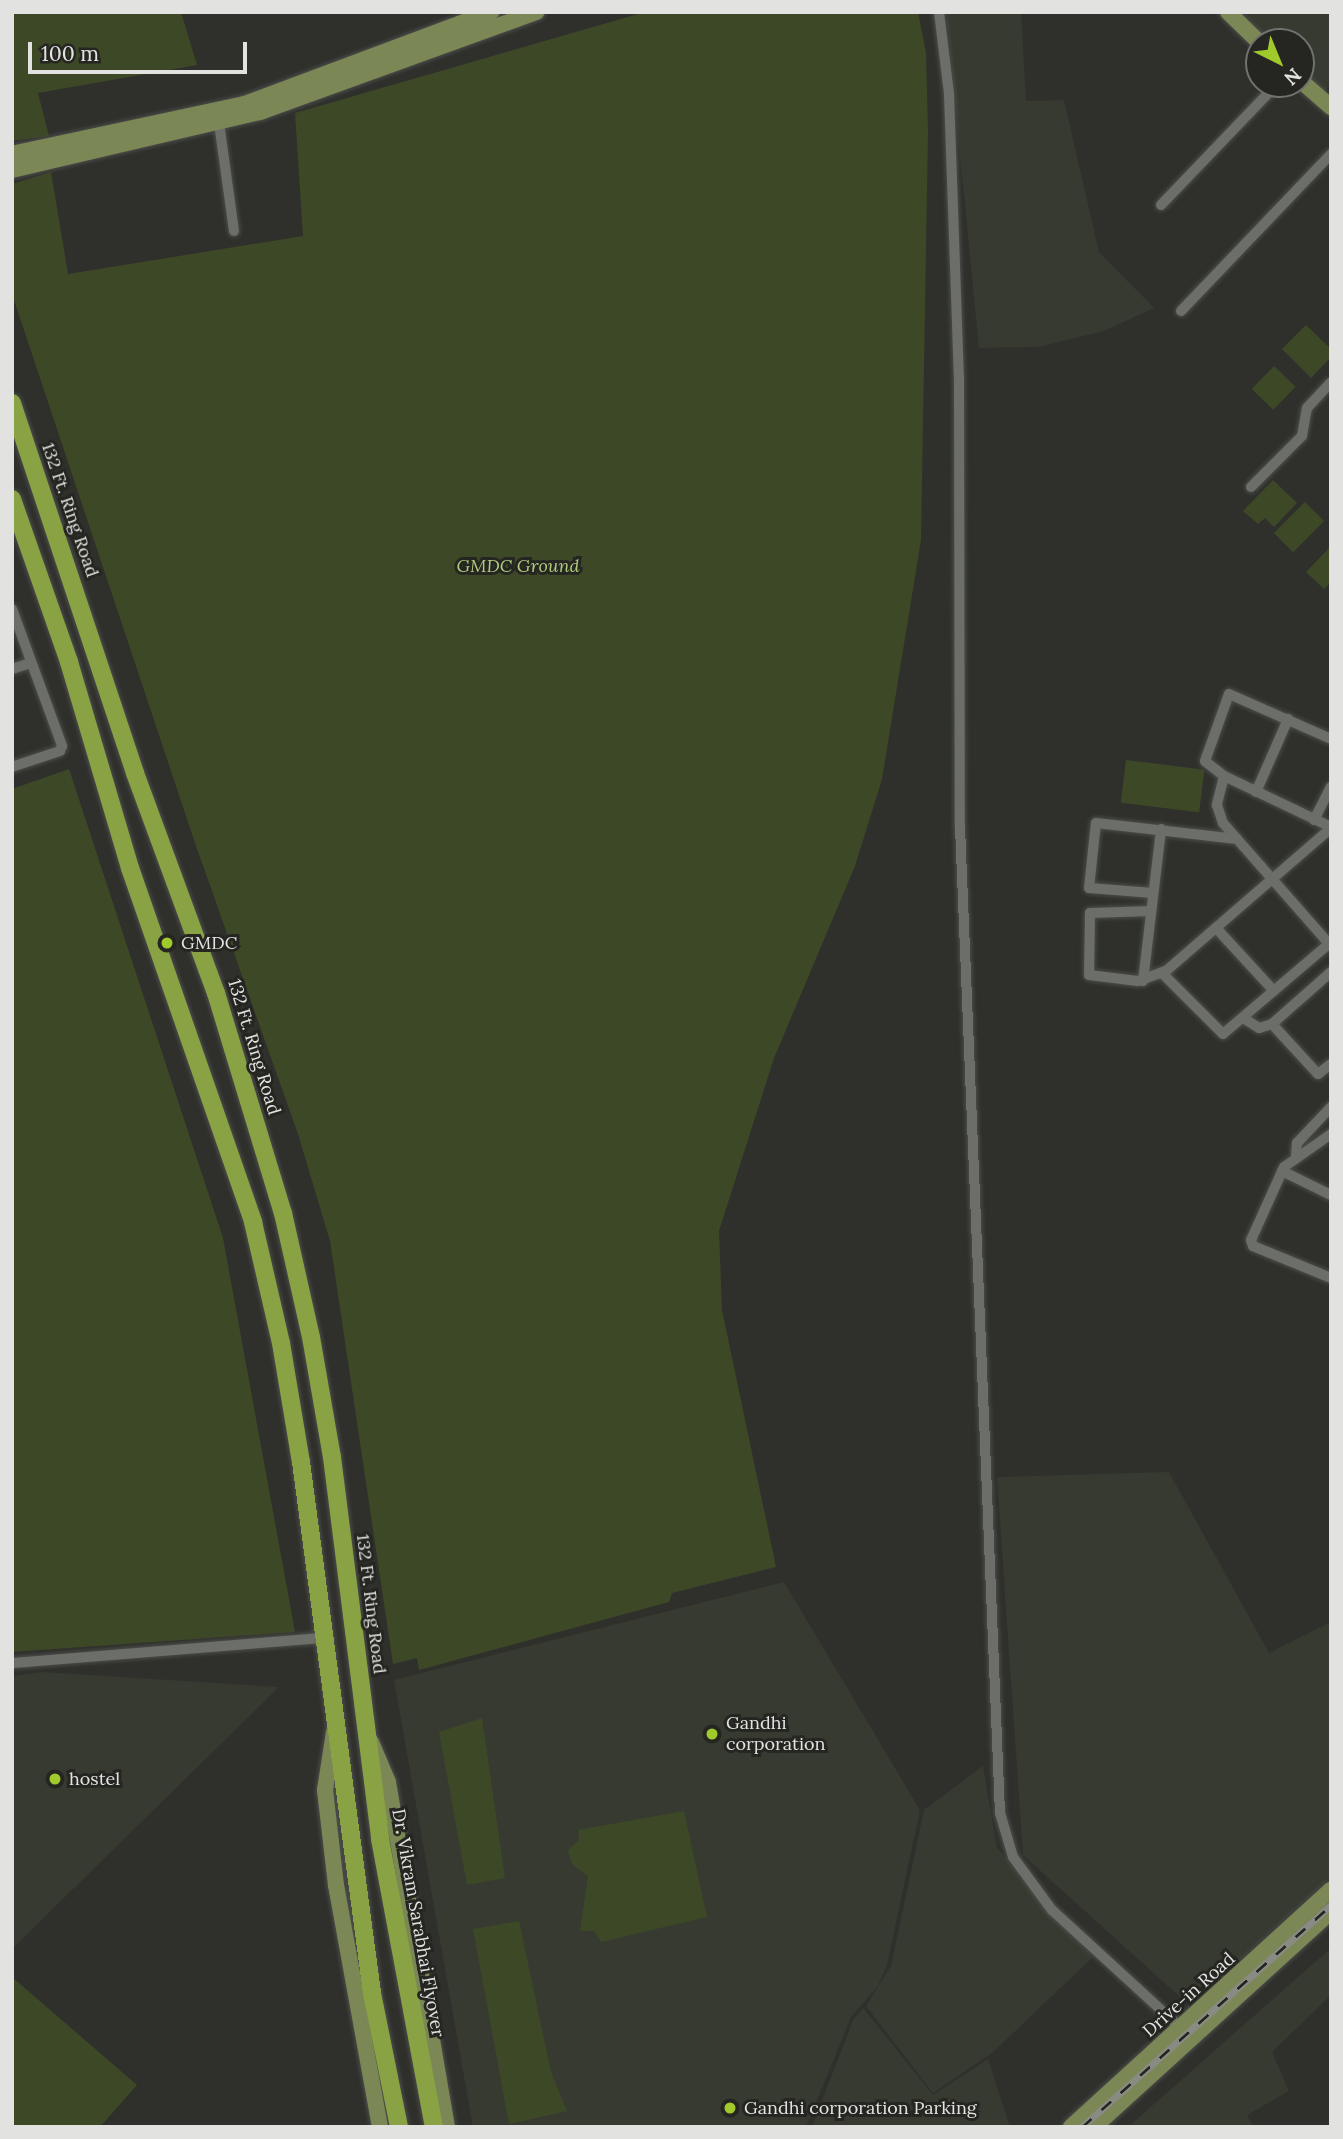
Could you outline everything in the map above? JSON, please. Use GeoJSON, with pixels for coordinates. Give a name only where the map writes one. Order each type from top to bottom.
{"type":"FeatureCollection","features":[{"type":"Feature","properties":{"kind":"main road","name":"132 Ft. Ring Road"},"geometry":{"type":"LineString","coordinates":[[12,402],[135,774],[216,993],[283,1213],[311,1337],[332,1457],[365,1727]]}},
{"type":"Feature","properties":{"kind":"main road"},"geometry":{"type":"LineString","coordinates":[[12,499],[69,662],[130,868],[253,1222],[285,1369],[372,1993],[399,2127]]}},
{"type":"Feature","properties":{"kind":"main road","name":"Dr. Vikram Sarabhai Flyover"},"geometry":{"type":"LineString","coordinates":[[365,1727],[380,1839],[434,2127]]}},
{"type":"Feature","properties":{"kind":"street"},"geometry":{"type":"LineString","coordinates":[[12,154],[245,104],[491,12]]}},
{"type":"Feature","properties":{"kind":"street"},"geometry":{"type":"LineString","coordinates":[[12,170],[219,123],[536,12]]}},
{"type":"Feature","properties":{"kind":"street"},"geometry":{"type":"LineString","coordinates":[[939,12],[949,94],[958,365],[960,826],[1000,1813],[1013,1857],[1052,1910],[1187,2032]]}},
{"type":"Feature","properties":{"kind":"street"},"geometry":{"type":"LineString","coordinates":[[1228,12],[1245,28]]}},
{"type":"Feature","properties":{"kind":"street"},"geometry":{"type":"LineString","coordinates":[[1161,205],[1264,98]]}},
{"type":"Feature","properties":{"kind":"street"},"geometry":{"type":"LineString","coordinates":[[219,123],[234,230]]}},
{"type":"Feature","properties":{"kind":"street"},"geometry":{"type":"LineString","coordinates":[[1181,311],[1331,154]]}},
{"type":"Feature","properties":{"kind":"street"},"geometry":{"type":"LineString","coordinates":[[1251,487],[1302,436],[1307,408],[1331,382]]}},
{"type":"Feature","properties":{"kind":"street"},"geometry":{"type":"LineString","coordinates":[[12,609],[62,746],[61,751],[12,767]]}},
{"type":"Feature","properties":{"kind":"street"},"geometry":{"type":"LineString","coordinates":[[12,669],[30,663]]}},
{"type":"Feature","properties":{"kind":"street"},"geometry":{"type":"LineString","coordinates":[[1151,911],[1093,912],[1089,916],[1089,975],[1143,981],[1162,973],[1273,881],[1331,827],[1224,776],[1205,761],[1229,694],[1331,739]]}},
{"type":"Feature","properties":{"kind":"street"},"geometry":{"type":"LineString","coordinates":[[1256,792],[1288,719]]}},
{"type":"Feature","properties":{"kind":"street"},"geometry":{"type":"LineString","coordinates":[[1162,973],[1217,1033],[1226,1033],[1330,944],[1237,839],[1217,810],[1224,776]]}},
{"type":"Feature","properties":{"kind":"street"},"geometry":{"type":"LineString","coordinates":[[1314,820],[1331,787]]}},
{"type":"Feature","properties":{"kind":"street"},"geometry":{"type":"LineString","coordinates":[[1153,893],[1089,888],[1093,826],[1100,822],[1237,839]]}},
{"type":"Feature","properties":{"kind":"street"},"geometry":{"type":"LineString","coordinates":[[1143,981],[1161,829]]}},
{"type":"Feature","properties":{"kind":"street"},"geometry":{"type":"LineString","coordinates":[[1217,929],[1274,992]]}},
{"type":"Feature","properties":{"kind":"street"},"geometry":{"type":"LineString","coordinates":[[1243,1018],[1259,1028],[1272,1024],[1331,972]]}},
{"type":"Feature","properties":{"kind":"street"},"geometry":{"type":"LineString","coordinates":[[1272,1024],[1318,1073],[1331,1065]]}},
{"type":"Feature","properties":{"kind":"street"},"geometry":{"type":"LineString","coordinates":[[1296,1156],[1297,1143],[1331,1107]]}},
{"type":"Feature","properties":{"kind":"street"},"geometry":{"type":"LineString","coordinates":[[1331,1134],[1311,1152],[1296,1156],[1282,1171],[1252,1244],[1331,1278]]}},
{"type":"Feature","properties":{"kind":"street"},"geometry":{"type":"LineString","coordinates":[[1282,1171],[1331,1195]]}},
{"type":"Feature","properties":{"kind":"street"},"geometry":{"type":"LineString","coordinates":[[12,1664],[323,1638]]}},
{"type":"Feature","properties":{"kind":"street"},"geometry":{"type":"LineString","coordinates":[[335,1727],[325,1790],[336,1885],[380,2127]]}},
{"type":"Feature","properties":{"kind":"street"},"geometry":{"type":"LineString","coordinates":[[365,1727],[388,1782],[447,2127]]}},
{"type":"Feature","properties":{"kind":"street","name":"Drive-in Road"},"geometry":{"type":"LineString","coordinates":[[1094,2127],[1331,1890]]}},
{"type":"Feature","properties":{"kind":"street","name":"Drive-in Road"},"geometry":{"type":"LineString","coordinates":[[1071,2127],[1331,1911]]}},
{"type":"Feature","properties":{"kind":"shaded area"},"geometry":{"type":"Polygon","coordinates":[[[946,12],[1021,12],[1026,101],[1064,100],[1099,252],[1154,308],[1104,331],[1038,347],[979,348],[946,12]]]}},
{"type":"Feature","properties":{"kind":"shaded area"},"geometry":{"type":"Polygon","coordinates":[[[1232,12],[1331,12],[1331,85],[1321,94],[1315,88],[1315,28],[1250,28],[1232,12]]]}},
{"type":"Feature","properties":{"kind":"shaded area"},"geometry":{"type":"Polygon","coordinates":[[[1169,1472],[1269,1653],[1331,1622],[1331,1877],[1189,2005],[1023,1855],[997,1477],[1169,1472]]]}},
{"type":"Feature","properties":{"kind":"shaded area"},"geometry":{"type":"Polygon","coordinates":[[[784,1582],[920,1810],[887,1965],[878,1986],[851,2017],[806,2127],[473,2127],[394,1680],[784,1582]]]}},
{"type":"Feature","properties":{"kind":"shaded area"},"geometry":{"type":"Polygon","coordinates":[[[42,1672],[279,1687],[12,1949],[12,1676],[42,1672]]]}},
{"type":"Feature","properties":{"kind":"shaded area"},"geometry":{"type":"Polygon","coordinates":[[[983,1766],[997,1848],[1093,1957],[992,2053],[933,2093],[866,2006],[891,1966],[924,1810],[983,1766]]]}},
{"type":"Feature","properties":{"kind":"shaded area"},"geometry":{"type":"Polygon","coordinates":[[[1331,1948],[1331,1995],[1272,2052],[1289,2091],[1247,2115],[1253,2127],[1128,2127],[1331,1948]]]}},
{"type":"Feature","properties":{"kind":"shaded area"},"geometry":{"type":"Polygon","coordinates":[[[863,2008],[933,2095],[988,2059],[1010,2127],[812,2127],[853,2020],[863,2008]]]}},
{"type":"Feature","properties":{"kind":"green space"},"geometry":{"type":"Polygon","coordinates":[[[12,12],[181,12],[197,65],[38,93],[49,136],[12,141],[12,12]]]}},
{"type":"Feature","properties":{"kind":"green space","name":"GMDC Ground"},"geometry":{"type":"Polygon","coordinates":[[[645,12],[918,12],[926,53],[928,132],[921,540],[882,779],[855,866],[774,1058],[719,1231],[722,1310],[776,1567],[672,1593],[669,1602],[419,1670],[417,1658],[393,1664],[330,1241],[298,1134],[195,843],[12,294],[12,184],[51,172],[68,274],[303,236],[295,113],[645,12]]]}},
{"type":"Feature","properties":{"kind":"green space"},"geometry":{"type":"Polygon","coordinates":[[[1306,325],[1331,349],[1331,357],[1311,378],[1282,349],[1306,325]]]}},
{"type":"Feature","properties":{"kind":"green space"},"geometry":{"type":"Polygon","coordinates":[[[1274,366],[1296,387],[1273,410],[1252,389],[1274,366]]]}},
{"type":"Feature","properties":{"kind":"green space"},"geometry":{"type":"Polygon","coordinates":[[[1273,480],[1297,503],[1274,527],[1265,518],[1258,524],[1243,511],[1273,480]]]}},
{"type":"Feature","properties":{"kind":"green space"},"geometry":{"type":"Polygon","coordinates":[[[1305,502],[1324,521],[1293,552],[1274,533],[1305,502]]]}},
{"type":"Feature","properties":{"kind":"green space"},"geometry":{"type":"Polygon","coordinates":[[[1331,546],[1331,582],[1324,589],[1306,572],[1331,546]]]}},
{"type":"Feature","properties":{"kind":"green space"},"geometry":{"type":"Polygon","coordinates":[[[1126,760],[1204,770],[1199,812],[1121,803],[1126,760]]]}},
{"type":"Feature","properties":{"kind":"green space"},"geometry":{"type":"Polygon","coordinates":[[[69,769],[223,1238],[295,1632],[12,1652],[12,789],[69,769]]]}},
{"type":"Feature","properties":{"kind":"green space"},"geometry":{"type":"Polygon","coordinates":[[[482,1718],[505,1878],[467,1885],[439,1732],[482,1718]]]}},
{"type":"Feature","properties":{"kind":"green space"},"geometry":{"type":"Polygon","coordinates":[[[684,1811],[707,1917],[601,1942],[594,1931],[580,1931],[588,1876],[572,1864],[568,1850],[579,1840],[578,1830],[684,1811]]]}},
{"type":"Feature","properties":{"kind":"green space"},"geometry":{"type":"Polygon","coordinates":[[[519,1921],[551,2072],[567,2111],[509,2124],[473,1929],[519,1921]]]}},
{"type":"Feature","properties":{"kind":"green space"},"geometry":{"type":"Polygon","coordinates":[[[12,1977],[137,2085],[100,2127],[12,2127],[12,1977]]]}},
{"type":"Feature","properties":{"kind":"railway"},"geometry":{"type":"LineString","coordinates":[[1082,2127],[1331,1905]]}},
{"type":"Feature","properties":{"kind":"place","name":"GMDC"},"geometry":{"type":"Point","coordinates":[167,943]}},
{"type":"Feature","properties":{"kind":"place","name":"Gandhi corporation"},"geometry":{"type":"Point","coordinates":[712,1734]}},
{"type":"Feature","properties":{"kind":"place","name":"hostel"},"geometry":{"type":"Point","coordinates":[55,1779]}},
{"type":"Feature","properties":{"kind":"place","name":"Gandhi corporation Parking"},"geometry":{"type":"Point","coordinates":[730,2108]}}]}
